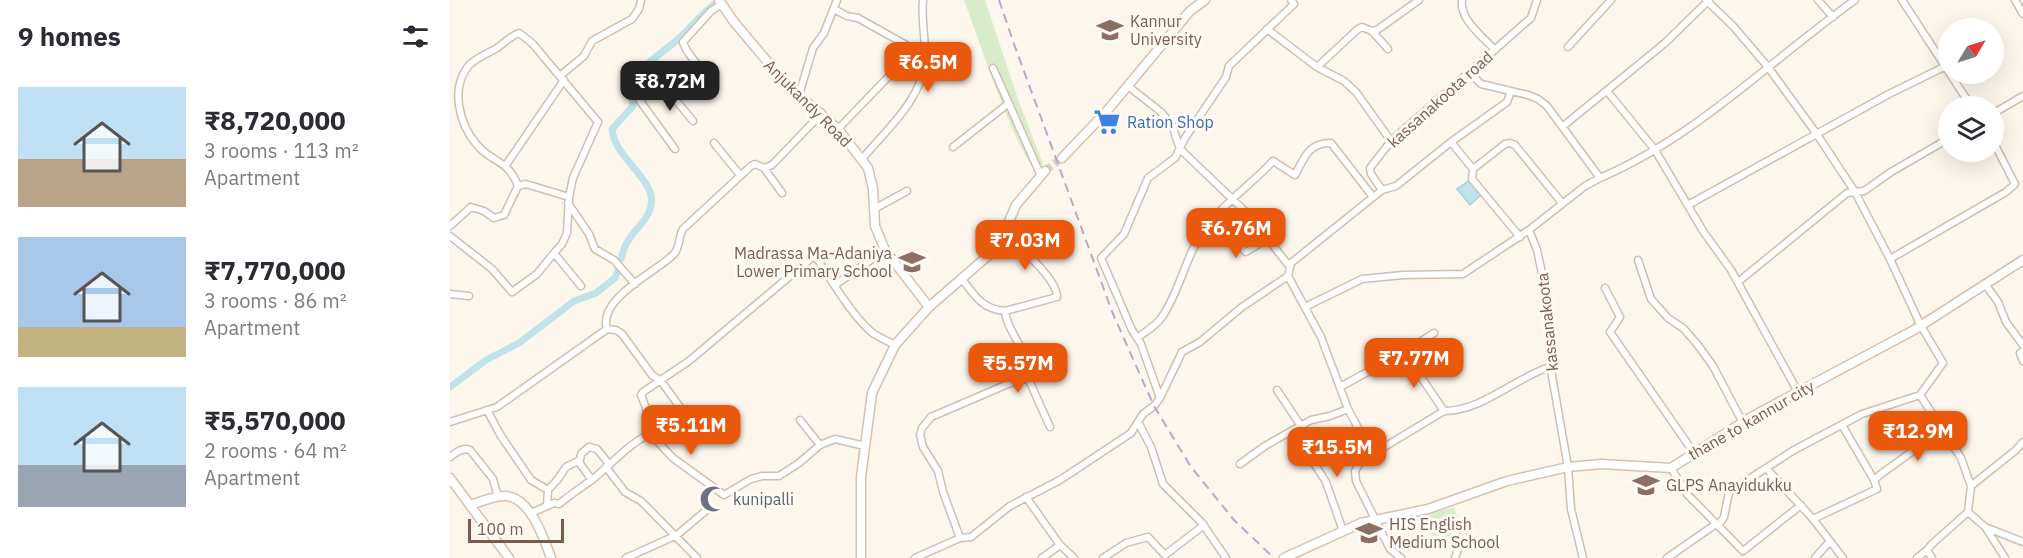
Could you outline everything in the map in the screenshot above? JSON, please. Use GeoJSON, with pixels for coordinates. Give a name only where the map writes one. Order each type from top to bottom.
{"type":"FeatureCollection","features":[{"type":"Feature","properties":{"kind":"street"},"geometry":{"type":"LineString","coordinates":[[506,165],[563,78],[584,56],[588,44],[632,20],[639,9],[641,0]]}},
{"type":"Feature","properties":{"kind":"street"},"geometry":{"type":"LineString","coordinates":[[799,96],[813,48],[821,38],[837,0]]}},
{"type":"Feature","properties":{"kind":"street"},"geometry":{"type":"LineString","coordinates":[[862,159],[908,104],[920,81],[925,62],[923,0]]}},
{"type":"Feature","properties":{"kind":"street"},"geometry":{"type":"LineString","coordinates":[[1062,158],[1128,86],[1190,11],[1205,0]]}},
{"type":"Feature","properties":{"kind":"street"},"geometry":{"type":"LineString","coordinates":[[1160,398],[1150,366],[1101,258],[1124,234],[1148,178],[1174,158],[1226,77],[1229,66],[1292,2],[1303,0]]}},
{"type":"Feature","properties":{"kind":"street"},"geometry":{"type":"LineString","coordinates":[[1372,31],[1377,30],[1419,0]]}},
{"type":"Feature","properties":{"kind":"street"},"geometry":{"type":"LineString","coordinates":[[1461,0],[1461,7],[1466,17],[1495,50]]}},
{"type":"Feature","properties":{"kind":"street","name":"kassanakoota road"},"geometry":{"type":"LineString","coordinates":[[1382,190],[1371,174],[1370,168],[1391,141],[1531,18],[1537,0]]}},
{"type":"Feature","properties":{"kind":"street"},"geometry":{"type":"LineString","coordinates":[[1568,47],[1611,0]]}},
{"type":"Feature","properties":{"kind":"street"},"geometry":{"type":"LineString","coordinates":[[1562,127],[1665,43],[1708,0],[1768,67],[1855,192],[1921,326],[1943,363],[1934,379],[1920,395],[1862,414],[1766,468],[1729,492],[1724,517],[1717,525],[1667,558]]}},
{"type":"Feature","properties":{"kind":"street"},"geometry":{"type":"LineString","coordinates":[[1818,0],[1833,16]]}},
{"type":"Feature","properties":{"kind":"street"},"geometry":{"type":"LineString","coordinates":[[1305,308],[1362,279],[1463,274],[1520,237],[1585,186],[1655,150],[1725,102],[1855,0]]}},
{"type":"Feature","properties":{"kind":"street"},"geometry":{"type":"LineString","coordinates":[[1902,0],[1938,57]]}},
{"type":"Feature","properties":{"kind":"street"},"geometry":{"type":"LineString","coordinates":[[2015,0],[2023,14]]}},
{"type":"Feature","properties":{"kind":"street"},"geometry":{"type":"LineString","coordinates":[[675,148],[640,101],[651,91],[665,87],[686,87],[704,81],[703,74],[683,42],[720,2]]}},
{"type":"Feature","properties":{"kind":"street","name":"Anjukandy Road"},"geometry":{"type":"LineString","coordinates":[[720,2],[788,87],[822,113],[862,159],[868,168],[873,189],[875,226],[885,250],[929,307]]}},
{"type":"Feature","properties":{"kind":"street"},"geometry":{"type":"LineString","coordinates":[[834,9],[847,16],[858,18],[924,55]]}},
{"type":"Feature","properties":{"kind":"street"},"geometry":{"type":"LineString","coordinates":[[1317,67],[1362,27],[1372,31],[1388,49]]}},
{"type":"Feature","properties":{"kind":"street"},"geometry":{"type":"LineString","coordinates":[[1267,29],[1317,67],[1337,76],[1350,87],[1391,141]]}},
{"type":"Feature","properties":{"kind":"street"},"geometry":{"type":"LineString","coordinates":[[450,226],[471,207],[484,211],[494,218],[504,215],[518,186],[516,178],[506,165],[478,147],[459,116],[457,103],[462,75],[469,66],[484,53],[494,50],[519,33],[532,43],[598,122],[573,178],[568,200],[567,233],[562,244],[537,274],[512,292],[492,269],[450,236]]}},
{"type":"Feature","properties":{"kind":"street"},"geometry":{"type":"LineString","coordinates":[[838,129],[891,74],[901,67],[909,47]]}},
{"type":"Feature","properties":{"kind":"street"},"geometry":{"type":"LineString","coordinates":[[861,558],[861,477],[872,393],[895,345],[929,307],[998,247],[1016,205],[1043,174],[993,68]]}},
{"type":"Feature","properties":{"kind":"street"},"geometry":{"type":"LineString","coordinates":[[1688,205],[1914,80],[1938,70]]}},
{"type":"Feature","properties":{"kind":"street"},"geometry":{"type":"LineString","coordinates":[[1470,73],[1481,84],[1538,99],[1547,106],[1600,178]]}},
{"type":"Feature","properties":{"kind":"street"},"geometry":{"type":"LineString","coordinates":[[1128,86],[1161,112],[1172,124],[1180,149],[1232,198],[1290,267]]}},
{"type":"Feature","properties":{"kind":"street"},"geometry":{"type":"LineString","coordinates":[[665,87],[693,121]]}},
{"type":"Feature","properties":{"kind":"street"},"geometry":{"type":"LineString","coordinates":[[1372,453],[1348,409],[1321,337],[1288,276],[1291,263],[1382,190],[1396,186],[1451,142],[1507,102],[1511,91]]}},
{"type":"Feature","properties":{"kind":"street"},"geometry":{"type":"LineString","coordinates":[[1607,91],[1655,150],[1748,298],[1756,318],[1798,392]]}},
{"type":"Feature","properties":{"kind":"street"},"geometry":{"type":"LineString","coordinates":[[2004,107],[2023,96]]}},
{"type":"Feature","properties":{"kind":"street"},"geometry":{"type":"LineString","coordinates":[[953,147],[1009,103]]}},
{"type":"Feature","properties":{"kind":"street"},"geometry":{"type":"LineString","coordinates":[[607,329],[605,323],[607,312],[634,284],[674,254],[680,243],[682,229],[753,165],[764,168],[772,165],[822,113]]}},
{"type":"Feature","properties":{"kind":"street"},"geometry":{"type":"LineString","coordinates":[[1451,142],[1473,169],[1472,179],[1520,237]]}},
{"type":"Feature","properties":{"kind":"street"},"geometry":{"type":"LineString","coordinates":[[714,143],[740,175]]}},
{"type":"Feature","properties":{"kind":"street"},"geometry":{"type":"LineString","coordinates":[[1137,338],[1161,319],[1170,304],[1198,239],[1212,220],[1232,198],[1256,180],[1273,160],[1294,175],[1310,149],[1319,143],[1331,143],[1373,197]]}},
{"type":"Feature","properties":{"kind":"street"},"geometry":{"type":"LineString","coordinates":[[1473,169],[1505,144],[1510,143],[1515,145],[1563,203]]}},
{"type":"Feature","properties":{"kind":"street"},"geometry":{"type":"LineString","coordinates":[[1738,282],[1847,193],[1864,191],[1891,172],[1938,145]]}},
{"type":"Feature","properties":{"kind":"street"},"geometry":{"type":"LineString","coordinates":[[1890,259],[2007,192],[2015,183],[2004,162]]}},
{"type":"Feature","properties":{"kind":"street"},"geometry":{"type":"LineString","coordinates":[[764,168],[782,193]]}},
{"type":"Feature","properties":{"kind":"street"},"geometry":{"type":"LineString","coordinates":[[518,186],[526,184],[568,200],[589,234],[595,249],[614,260],[634,284]]}},
{"type":"Feature","properties":{"kind":"street"},"geometry":{"type":"LineString","coordinates":[[874,209],[907,191]]}},
{"type":"Feature","properties":{"kind":"street"},"geometry":{"type":"LineString","coordinates":[[1212,220],[1246,252],[1267,239]]}},
{"type":"Feature","properties":{"kind":"street","name":"kassanakoota"},"geometry":{"type":"LineString","coordinates":[[1529,230],[1537,250],[1546,292],[1552,366],[1568,467],[1571,509],[1583,558]]}},
{"type":"Feature","properties":{"kind":"street"},"geometry":{"type":"LineString","coordinates":[[962,279],[983,304],[996,311],[1057,297],[1057,290],[1049,279],[1004,232]]}},
{"type":"Feature","properties":{"kind":"street"},"geometry":{"type":"LineString","coordinates":[[835,285],[885,250]]}},
{"type":"Feature","properties":{"kind":"street"},"geometry":{"type":"LineString","coordinates":[[554,253],[581,286]]}},
{"type":"Feature","properties":{"kind":"street"},"geometry":{"type":"LineString","coordinates":[[865,446],[835,439],[820,445],[779,476],[762,476],[751,479],[724,495],[673,458],[651,436],[641,395],[689,361],[815,255],[835,285],[873,333],[895,345]]}},
{"type":"Feature","properties":{"kind":"street"},"geometry":{"type":"LineString","coordinates":[[1638,260],[1651,299],[1668,318],[1683,328],[1703,351],[1743,423]]}},
{"type":"Feature","properties":{"kind":"street","name":"thane to kannur city"},"geometry":{"type":"LineString","coordinates":[[1284,558],[1361,523],[1428,509],[1508,481],[1568,467],[1601,464],[1671,468],[1743,423],[1921,326],[2023,260]]}},
{"type":"Feature","properties":{"kind":"street"},"geometry":{"type":"LineString","coordinates":[[915,558],[960,538],[971,537],[1010,506],[1060,480],[1131,433],[1143,414],[1160,398],[1182,352],[1200,342],[1242,307],[1288,276]]}},
{"type":"Feature","properties":{"kind":"street"},"geometry":{"type":"LineString","coordinates":[[1985,284],[1998,302],[2006,322],[2023,345]]}},
{"type":"Feature","properties":{"kind":"street"},"geometry":{"type":"LineString","coordinates":[[1605,288],[1620,317],[1610,332],[1694,453]]}},
{"type":"Feature","properties":{"kind":"street"},"geometry":{"type":"LineString","coordinates":[[450,294],[470,296]]}},
{"type":"Feature","properties":{"kind":"street"},"geometry":{"type":"LineString","coordinates":[[1005,310],[1009,328],[1029,367],[1028,378],[1050,427]]}},
{"type":"Feature","properties":{"kind":"street"},"geometry":{"type":"LineString","coordinates":[[450,422],[497,407],[607,329],[616,330],[622,334],[685,414]]}},
{"type":"Feature","properties":{"kind":"street"},"geometry":{"type":"LineString","coordinates":[[1340,387],[1434,333]]}},
{"type":"Feature","properties":{"kind":"street"},"geometry":{"type":"LineString","coordinates":[[2023,351],[2020,353],[2023,361]]}},
{"type":"Feature","properties":{"kind":"street"},"geometry":{"type":"LineString","coordinates":[[1404,352],[1444,411]]}},
{"type":"Feature","properties":{"kind":"street"},"geometry":{"type":"LineString","coordinates":[[1401,558],[1390,549],[1356,481],[1355,471],[1360,461],[1444,411],[1454,411],[1494,396],[1542,369],[1552,366]]}},
{"type":"Feature","properties":{"kind":"street"},"geometry":{"type":"LineString","coordinates":[[960,538],[943,492],[938,471],[923,447],[920,435],[922,428],[930,417],[1008,384],[1028,378]]}},
{"type":"Feature","properties":{"kind":"street"},"geometry":{"type":"LineString","coordinates":[[1277,390],[1301,426]]}},
{"type":"Feature","properties":{"kind":"street"},"geometry":{"type":"LineString","coordinates":[[1917,558],[1968,512],[1971,486],[1961,458],[1920,395]]}},
{"type":"Feature","properties":{"kind":"street"},"geometry":{"type":"LineString","coordinates":[[1240,464],[1311,420],[1348,409]]}},
{"type":"Feature","properties":{"kind":"street"},"geometry":{"type":"LineString","coordinates":[[487,410],[501,436],[531,480],[548,490]]}},
{"type":"Feature","properties":{"kind":"street"},"geometry":{"type":"LineString","coordinates":[[800,420],[820,445]]}},
{"type":"Feature","properties":{"kind":"street"},"geometry":{"type":"LineString","coordinates":[[1138,422],[1151,447],[1163,484],[1204,525],[1226,558]]}},
{"type":"Feature","properties":{"kind":"street"},"geometry":{"type":"LineString","coordinates":[[1813,519],[1877,489],[1842,425]]}},
{"type":"Feature","properties":{"kind":"street"},"geometry":{"type":"LineString","coordinates":[[1293,430],[1326,482],[1343,531]]}},
{"type":"Feature","properties":{"kind":"street"},"geometry":{"type":"LineString","coordinates":[[1874,480],[1942,430]]}},
{"type":"Feature","properties":{"kind":"street"},"geometry":{"type":"LineString","coordinates":[[531,513],[559,504],[592,480],[638,441],[651,436]]}},
{"type":"Feature","properties":{"kind":"street"},"geometry":{"type":"LineString","coordinates":[[1971,486],[2023,442]]}},
{"type":"Feature","properties":{"kind":"street"},"geometry":{"type":"LineString","coordinates":[[547,506],[548,490],[566,467],[578,461],[585,449],[593,447],[599,450],[607,466],[626,492],[641,501],[677,535],[697,558]]}},
{"type":"Feature","properties":{"kind":"street"},"geometry":{"type":"LineString","coordinates":[[450,457],[460,450],[466,448],[470,450],[493,479],[498,497]]}},
{"type":"Feature","properties":{"kind":"street"},"geometry":{"type":"LineString","coordinates":[[578,461],[592,480]]}},
{"type":"Feature","properties":{"kind":"street"},"geometry":{"type":"LineString","coordinates":[[1671,468],[1687,494],[1743,551]]}},
{"type":"Feature","properties":{"kind":"street"},"geometry":{"type":"LineString","coordinates":[[1766,468],[1813,519],[1842,558]]}},
{"type":"Feature","properties":{"kind":"street"},"geometry":{"type":"LineString","coordinates":[[450,478],[508,558]]}},
{"type":"Feature","properties":{"kind":"street"},"geometry":{"type":"LineString","coordinates":[[470,505],[498,497],[514,498],[531,513],[551,558]]}},
{"type":"Feature","properties":{"kind":"street"},"geometry":{"type":"LineString","coordinates":[[1026,497],[1060,544],[1074,558]]}},
{"type":"Feature","properties":{"kind":"street"},"geometry":{"type":"LineString","coordinates":[[1738,558],[1743,551],[1801,505]]}},
{"type":"Feature","properties":{"kind":"street"},"geometry":{"type":"LineString","coordinates":[[626,558],[677,535],[709,508]]}},
{"type":"Feature","properties":{"kind":"street"},"geometry":{"type":"LineString","coordinates":[[1968,512],[1985,527],[2005,558]]}},
{"type":"Feature","properties":{"kind":"street"},"geometry":{"type":"LineString","coordinates":[[1103,558],[1126,543],[1148,537],[1165,555],[1204,525]]}},
{"type":"Feature","properties":{"kind":"street"},"geometry":{"type":"LineString","coordinates":[[1985,527],[2023,542]]}},
{"type":"Feature","properties":{"kind":"street"},"geometry":{"type":"LineString","coordinates":[[1455,558],[1463,535]]}},
{"type":"Feature","properties":{"kind":"street"},"geometry":{"type":"LineString","coordinates":[[1815,558],[1830,541]]}},
{"type":"Feature","properties":{"kind":"street"},"geometry":{"type":"LineString","coordinates":[[1042,558],[1060,544]]}},
{"type":"Feature","properties":{"kind":"street"},"geometry":{"type":"LineString","coordinates":[[1928,550],[1932,558]]}},
{"type":"Feature","properties":{"kind":"green space"},"geometry":{"type":"Polygon","coordinates":[[[964,0],[985,0],[1019,102],[1043,164],[1035,168],[1027,159],[1018,141],[964,0]]]}},
{"type":"Feature","properties":{"kind":"green space"},"geometry":{"type":"Polygon","coordinates":[[[1454,507],[1461,529],[1436,543],[1424,516],[1454,507]]]}},
{"type":"Feature","properties":{"kind":"water"},"geometry":{"type":"Polygon","coordinates":[[[1470,180],[1482,194],[1470,205],[1457,189],[1470,180]]]}},
{"type":"Feature","properties":{"kind":"waterway"},"geometry":{"type":"LineString","coordinates":[[621,259],[627,243],[649,212],[651,196],[648,187],[614,140],[612,129],[633,106],[633,83],[641,71],[720,0]]}},
{"type":"Feature","properties":{"kind":"waterway"},"geometry":{"type":"LineString","coordinates":[[450,387],[486,360],[519,343],[574,301],[596,293],[615,278],[618,270]]}},
{"type":"Feature","properties":{"kind":"tunnel"},"geometry":{"type":"LineString","coordinates":[[1045,171],[1062,158]]}},
{"type":"Feature","properties":{"kind":"railway"},"geometry":{"type":"LineString","coordinates":[[999,0],[1113,314],[1154,406],[1191,467],[1234,520],[1274,558]]}},
{"type":"Feature","properties":{"kind":"place","name":"Kannur University"},"geometry":{"type":"Point","coordinates":[1110,30]}},
{"type":"Feature","properties":{"kind":"place","name":"Ration Shop"},"geometry":{"type":"Point","coordinates":[1107,122]}},
{"type":"Feature","properties":{"kind":"place","name":"Madrassa Ma-Adaniya Lower Primary School"},"geometry":{"type":"Point","coordinates":[912,262]}},
{"type":"Feature","properties":{"kind":"place","name":"GLPS Anayidukku"},"geometry":{"type":"Point","coordinates":[1646,485]}},
{"type":"Feature","properties":{"kind":"place","name":"kunipalli"},"geometry":{"type":"Point","coordinates":[713,499]}},
{"type":"Feature","properties":{"kind":"place","name":"HIS English Medium School"},"geometry":{"type":"Point","coordinates":[1369,533]}}]}
